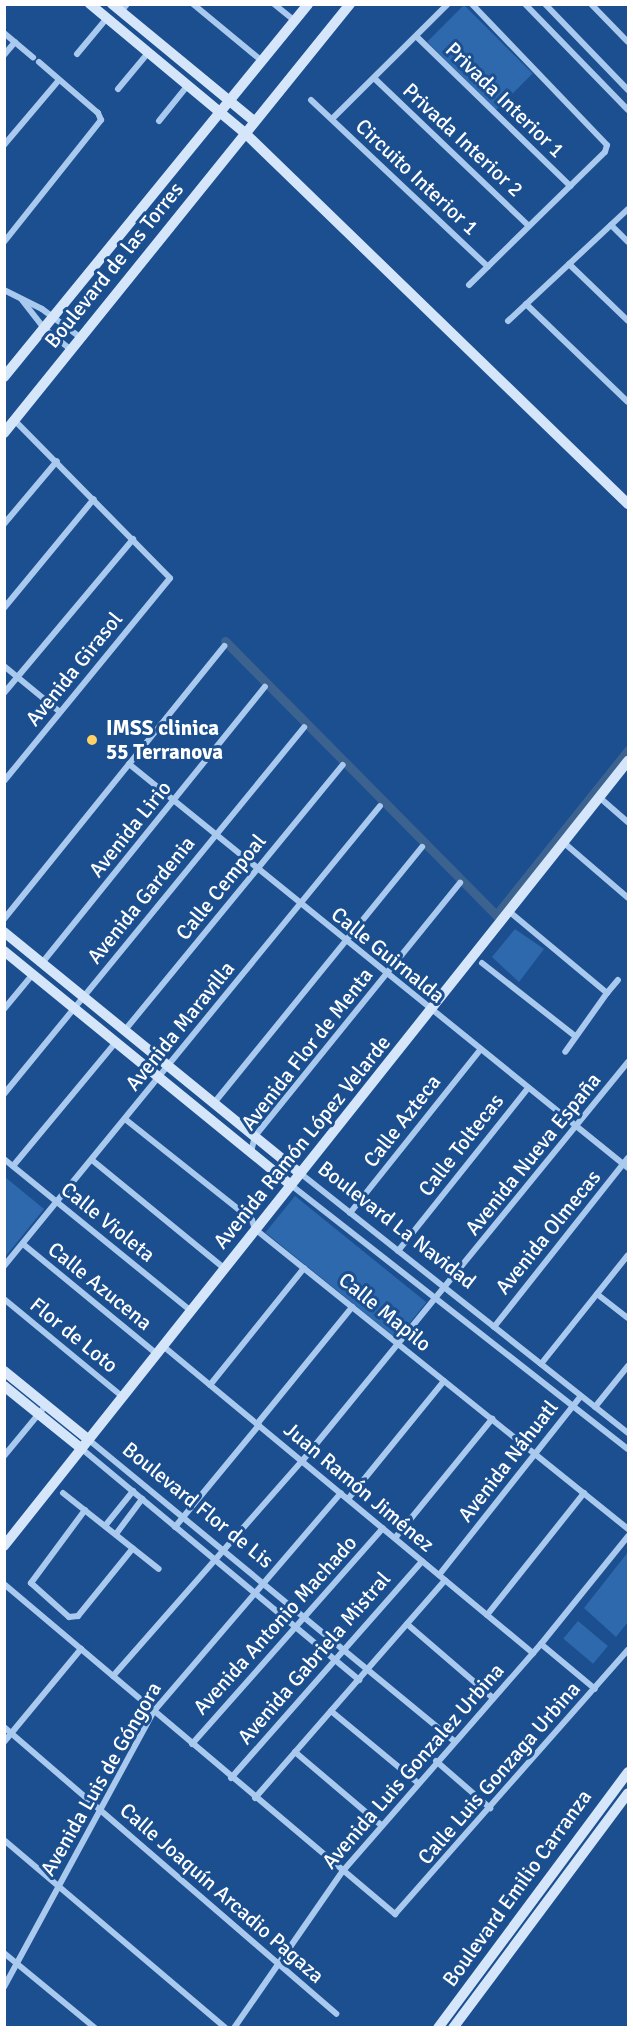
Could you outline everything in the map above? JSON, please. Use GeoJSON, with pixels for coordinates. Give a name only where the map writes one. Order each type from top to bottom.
{"type":"FeatureCollection","features":[{"type":"Feature","properties":{"kind":"street"},"geometry":{"type":"LineString","coordinates":[[90,4],[246,134],[628,504]]}},
{"type":"Feature","properties":{"kind":"street"},"geometry":{"type":"LineString","coordinates":[[193,4],[263,62]]}},
{"type":"Feature","properties":{"kind":"street"},"geometry":{"type":"LineString","coordinates":[[274,4],[295,22]]}},
{"type":"Feature","properties":{"kind":"street","name":"Boulevard de las Torres"},"geometry":{"type":"LineString","coordinates":[[4,376],[263,62],[308,4]]}},
{"type":"Feature","properties":{"kind":"street","name":"Boulevard de las Torres"},"geometry":{"type":"LineString","coordinates":[[4,433],[350,4]]}},
{"type":"Feature","properties":{"kind":"street"},"geometry":{"type":"LineString","coordinates":[[469,285],[605,152],[606,141],[472,4]]}},
{"type":"Feature","properties":{"kind":"street"},"geometry":{"type":"LineString","coordinates":[[525,4],[628,110]]}},
{"type":"Feature","properties":{"kind":"street"},"geometry":{"type":"LineString","coordinates":[[544,4],[628,90]]}},
{"type":"Feature","properties":{"kind":"street"},"geometry":{"type":"LineString","coordinates":[[591,4],[628,42]]}},
{"type":"Feature","properties":{"kind":"street","name":"Circuito Interior 1"},"geometry":{"type":"LineString","coordinates":[[445,6],[417,37],[332,119],[488,267]]}},
{"type":"Feature","properties":{"kind":"street"},"geometry":{"type":"LineString","coordinates":[[120,7],[255,122]]}},
{"type":"Feature","properties":{"kind":"street"},"geometry":{"type":"LineString","coordinates":[[77,54],[107,18]]}},
{"type":"Feature","properties":{"kind":"street"},"geometry":{"type":"LineString","coordinates":[[4,33],[33,57]]}},
{"type":"Feature","properties":{"kind":"street","name":"Privada Interior 1"},"geometry":{"type":"LineString","coordinates":[[417,37],[570,186]]}},
{"type":"Feature","properties":{"kind":"street"},"geometry":{"type":"LineString","coordinates":[[4,55],[15,42]]}},
{"type":"Feature","properties":{"kind":"street"},"geometry":{"type":"LineString","coordinates":[[118,89],[148,53]]}},
{"type":"Feature","properties":{"kind":"street"},"geometry":{"type":"LineString","coordinates":[[4,242],[101,120],[98,113],[39,62]]}},
{"type":"Feature","properties":{"kind":"street","name":"Privada Interior 2"},"geometry":{"type":"LineString","coordinates":[[374,78],[530,226]]}},
{"type":"Feature","properties":{"kind":"street"},"geometry":{"type":"LineString","coordinates":[[4,145],[59,80]]}},
{"type":"Feature","properties":{"kind":"street"},"geometry":{"type":"LineString","coordinates":[[159,121],[188,85]]}},
{"type":"Feature","properties":{"kind":"street"},"geometry":{"type":"LineString","coordinates":[[311,100],[332,119]]}},
{"type":"Feature","properties":{"kind":"street"},"geometry":{"type":"LineString","coordinates":[[507,321],[628,209]]}},
{"type":"Feature","properties":{"kind":"street"},"geometry":{"type":"LineString","coordinates":[[611,225],[628,242]]}},
{"type":"Feature","properties":{"kind":"street"},"geometry":{"type":"LineString","coordinates":[[569,264],[628,321]]}},
{"type":"Feature","properties":{"kind":"street"},"geometry":{"type":"LineString","coordinates":[[4,290],[53,316],[81,338]]}},
{"type":"Feature","properties":{"kind":"street"},"geometry":{"type":"LineString","coordinates":[[20,298],[44,328],[71,350]]}},
{"type":"Feature","properties":{"kind":"street"},"geometry":{"type":"LineString","coordinates":[[526,304],[628,402]]}},
{"type":"Feature","properties":{"kind":"street"},"geometry":{"type":"LineString","coordinates":[[4,693],[133,538],[15,421]]}},
{"type":"Feature","properties":{"kind":"street"},"geometry":{"type":"LineString","coordinates":[[4,524],[57,461]]}},
{"type":"Feature","properties":{"kind":"street"},"geometry":{"type":"LineString","coordinates":[[4,608],[94,499]]}},
{"type":"Feature","properties":{"kind":"street","name":"Avenida Girasol"},"geometry":{"type":"LineString","coordinates":[[4,781],[170,578],[133,538]]}},
{"type":"Feature","properties":{"kind":"street"},"geometry":{"type":"LineString","coordinates":[[4,919],[224,646]]}},
{"type":"Feature","properties":{"kind":"street"},"geometry":{"type":"LineString","coordinates":[[4,666],[60,712]]}},
{"type":"Feature","properties":{"kind":"street","name":"Avenida Lirio"},"geometry":{"type":"LineString","coordinates":[[42,963],[265,687]]}},
{"type":"Feature","properties":{"kind":"street","name":"Avenida Gardenia"},"geometry":{"type":"LineString","coordinates":[[4,1094],[304,727]]}},
{"type":"Feature","properties":{"kind":"street","name":"Avenida Ramón López Velarde"},"geometry":{"type":"LineString","coordinates":[[4,1546],[430,1010],[511,913],[563,842],[628,761]]}},
{"type":"Feature","properties":{"kind":"street","name":"Calle Guirnalda"},"geometry":{"type":"LineString","coordinates":[[129,764],[345,942],[626,1166]]}},
{"type":"Feature","properties":{"kind":"street","name":"Calle Cempoal"},"geometry":{"type":"LineString","coordinates":[[125,1030],[343,765]]}},
{"type":"Feature","properties":{"kind":"street"},"geometry":{"type":"LineString","coordinates":[[599,797],[628,822]]}},
{"type":"Feature","properties":{"kind":"street","name":"Avenida Maravilla"},"geometry":{"type":"LineString","coordinates":[[4,1266],[380,806]]}},
{"type":"Feature","properties":{"kind":"street"},"geometry":{"type":"LineString","coordinates":[[563,842],[628,898]]}},
{"type":"Feature","properties":{"kind":"street"},"geometry":{"type":"LineString","coordinates":[[214,1103],[423,847]]}},
{"type":"Feature","properties":{"kind":"street","name":"Avenida Flor de Menta"},"geometry":{"type":"LineString","coordinates":[[251,1152],[255,1137],[459,883]]}},
{"type":"Feature","properties":{"kind":"street"},"geometry":{"type":"LineString","coordinates":[[511,913],[607,993]]}},
{"type":"Feature","properties":{"kind":"street"},"geometry":{"type":"LineString","coordinates":[[430,1010],[498,918]]}},
{"type":"Feature","properties":{"kind":"street","name":"Boulevard La Navidad"},"geometry":{"type":"LineString","coordinates":[[4,932],[255,1137],[628,1433]]}},
{"type":"Feature","properties":{"kind":"street","name":"Boulevard La Navidad"},"geometry":{"type":"LineString","coordinates":[[4,951],[291,1185],[628,1449]]}},
{"type":"Feature","properties":{"kind":"street"},"geometry":{"type":"LineString","coordinates":[[482,963],[575,1036]]}},
{"type":"Feature","properties":{"kind":"street"},"geometry":{"type":"LineString","coordinates":[[4,1009],[33,974]]}},
{"type":"Feature","properties":{"kind":"street"},"geometry":{"type":"LineString","coordinates":[[565,1052],[618,980]]}},
{"type":"Feature","properties":{"kind":"street"},"geometry":{"type":"LineString","coordinates":[[13,1166],[116,1042]]}},
{"type":"Feature","properties":{"kind":"street","name":"Calle Azteca"},"geometry":{"type":"LineString","coordinates":[[350,1213],[480,1050]]}},
{"type":"Feature","properties":{"kind":"street","name":"Avenida Nueva España"},"geometry":{"type":"LineString","coordinates":[[112,1676],[303,1460],[628,1062]]}},
{"type":"Feature","properties":{"kind":"street","name":"Calle Toltecas"},"geometry":{"type":"LineString","coordinates":[[398,1251],[528,1088]]}},
{"type":"Feature","properties":{"kind":"street","name":"Calle Mapilo"},"geometry":{"type":"LineString","coordinates":[[125,1119],[252,1220],[255,1229],[628,1529]]}},
{"type":"Feature","properties":{"kind":"street","name":"Avenida Olmecas"},"geometry":{"type":"LineString","coordinates":[[494,1327],[626,1166],[628,1158]]}},
{"type":"Feature","properties":{"kind":"street","name":"Calle Violeta"},"geometry":{"type":"LineString","coordinates":[[4,1159],[191,1311]]}},
{"type":"Feature","properties":{"kind":"street"},"geometry":{"type":"LineString","coordinates":[[92,1160],[224,1268]]}},
{"type":"Feature","properties":{"kind":"street","name":"Calle Azucena"},"geometry":{"type":"LineString","coordinates":[[23,1244],[160,1350]]}},
{"type":"Feature","properties":{"kind":"street"},"geometry":{"type":"LineString","coordinates":[[541,1364],[628,1255]]}},
{"type":"Feature","properties":{"kind":"street"},"geometry":{"type":"LineString","coordinates":[[210,1385],[304,1268]]}},
{"type":"Feature","properties":{"kind":"street"},"geometry":{"type":"LineString","coordinates":[[597,1294],[628,1318]]}},
{"type":"Feature","properties":{"kind":"street","name":"Flor de Loto"},"geometry":{"type":"LineString","coordinates":[[4,1299],[123,1396]]}},
{"type":"Feature","properties":{"kind":"street"},"geometry":{"type":"LineString","coordinates":[[175,1527],[352,1307]]}},
{"type":"Feature","properties":{"kind":"street","name":"Juan Ramón Jiménez"},"geometry":{"type":"LineString","coordinates":[[160,1350],[210,1385],[303,1460],[533,1653]]}},
{"type":"Feature","properties":{"kind":"street"},"geometry":{"type":"LineString","coordinates":[[595,1407],[628,1366]]}},
{"type":"Feature","properties":{"kind":"street","name":"Boulevard Flor de Lis"},"geometry":{"type":"LineString","coordinates":[[4,1371],[43,1409],[85,1444],[183,1518],[454,1741]]}},
{"type":"Feature","properties":{"kind":"street"},"geometry":{"type":"LineString","coordinates":[[348,1499],[444,1381]]}},
{"type":"Feature","properties":{"kind":"street","name":"Boulevard Flor de Lis"},"geometry":{"type":"LineString","coordinates":[[4,1386],[43,1409]]}},
{"type":"Feature","properties":{"kind":"street","name":"Avenida Náhuatl"},"geometry":{"type":"LineString","coordinates":[[439,1575],[581,1396]]}},
{"type":"Feature","properties":{"kind":"street"},"geometry":{"type":"LineString","coordinates":[[4,1455],[43,1409]]}},
{"type":"Feature","properties":{"kind":"street"},"geometry":{"type":"LineString","coordinates":[[395,1538],[492,1419]]}},
{"type":"Feature","properties":{"kind":"street","name":"Boulevard Flor de Lis"},"geometry":{"type":"LineString","coordinates":[[85,1444],[142,1499],[358,1680]]}},
{"type":"Feature","properties":{"kind":"street"},"geometry":{"type":"LineString","coordinates":[[105,1526],[133,1491]]}},
{"type":"Feature","properties":{"kind":"street"},"geometry":{"type":"LineString","coordinates":[[63,1493],[159,1569]]}},
{"type":"Feature","properties":{"kind":"street","name":"Avenida Luis de Góngora"},"geometry":{"type":"LineString","coordinates":[[4,1987],[154,1711],[341,1493]]}},
{"type":"Feature","properties":{"kind":"street"},"geometry":{"type":"LineString","coordinates":[[487,1615],[584,1493]]}},
{"type":"Feature","properties":{"kind":"street"},"geometry":{"type":"LineString","coordinates":[[116,1534],[142,1499]]}},
{"type":"Feature","properties":{"kind":"street"},"geometry":{"type":"LineString","coordinates":[[85,1510],[31,1583],[69,1617],[78,1616],[133,1548]]}},
{"type":"Feature","properties":{"kind":"street","name":"Avenida Antonio Machado"},"geometry":{"type":"LineString","coordinates":[[192,1744],[383,1528]]}},
{"type":"Feature","properties":{"kind":"street","name":"Avenida Luis Gonzalez Urbina"},"geometry":{"type":"LineString","coordinates":[[234,2028],[342,1872],[436,1761],[541,1644],[628,1536]]}},
{"type":"Feature","properties":{"kind":"street","name":"Avenida Gabriela Mistral"},"geometry":{"type":"LineString","coordinates":[[231,1778],[422,1561]]}},
{"type":"Feature","properties":{"kind":"street"},"geometry":{"type":"LineString","coordinates":[[255,1798],[445,1580]]}},
{"type":"Feature","properties":{"kind":"street"},"geometry":{"type":"LineString","coordinates":[[4,1584],[342,1872]]}},
{"type":"Feature","properties":{"kind":"street"},"geometry":{"type":"LineString","coordinates":[[407,1624],[493,1698]]}},
{"type":"Feature","properties":{"kind":"street"},"geometry":{"type":"LineString","coordinates":[[541,1644],[595,1689]]}},
{"type":"Feature","properties":{"kind":"street"},"geometry":{"type":"LineString","coordinates":[[4,1742],[81,1649]]}},
{"type":"Feature","properties":{"kind":"street","name":"Calle Luis Gonzaga Urbina"},"geometry":{"type":"LineString","coordinates":[[342,1872],[392,1913],[400,1911],[628,1650]]}},
{"type":"Feature","properties":{"kind":"street"},"geometry":{"type":"LineString","coordinates":[[331,1711],[418,1783]]}},
{"type":"Feature","properties":{"kind":"street","name":"Calle Joaquín Arcadio Pagaza"},"geometry":{"type":"LineString","coordinates":[[4,1727],[336,2014]]}},
{"type":"Feature","properties":{"kind":"street"},"geometry":{"type":"LineString","coordinates":[[295,1752],[381,1825]]}},
{"type":"Feature","properties":{"kind":"street"},"geometry":{"type":"LineString","coordinates":[[436,1761],[490,1808]]}},
{"type":"Feature","properties":{"kind":"street","name":"Boulevard Emilio Carranza"},"geometry":{"type":"LineString","coordinates":[[438,2028],[628,1772]]}},
{"type":"Feature","properties":{"kind":"street","name":"Boulevard Emilio Carranza"},"geometry":{"type":"LineString","coordinates":[[453,2028],[628,1793]]}},
{"type":"Feature","properties":{"kind":"street"},"geometry":{"type":"LineString","coordinates":[[4,1840],[226,2028]]}},
{"type":"Feature","properties":{"kind":"street"},"geometry":{"type":"LineString","coordinates":[[4,1953],[95,2028]]}},
{"type":"Feature","properties":{"kind":"shaded area"},"geometry":{"type":"Polygon","coordinates":[[[464,5],[533,74],[496,110],[427,42],[464,5]]]}},
{"type":"Feature","properties":{"kind":"shaded area"},"geometry":{"type":"Polygon","coordinates":[[[515,929],[544,949],[519,982],[492,957],[515,929]]]}},
{"type":"Feature","properties":{"kind":"shaded area"},"geometry":{"type":"Polygon","coordinates":[[[5,1177],[44,1209],[5,1257],[5,1177]]]}},
{"type":"Feature","properties":{"kind":"shaded area"},"geometry":{"type":"Polygon","coordinates":[[[295,1196],[426,1302],[397,1339],[265,1233],[295,1196]]]}},
{"type":"Feature","properties":{"kind":"shaded area"},"geometry":{"type":"Polygon","coordinates":[[[628,1552],[628,1622],[616,1637],[584,1608],[628,1552]]]}},
{"type":"Feature","properties":{"kind":"shaded area"},"geometry":{"type":"Polygon","coordinates":[[[578,1621],[608,1646],[593,1664],[563,1639],[578,1621]]]}},
{"type":"Feature","properties":{"kind":"waterway"},"geometry":{"type":"LineString","coordinates":[[225,641],[496,915],[628,750]]}},
{"type":"Feature","properties":{"kind":"place","name":"IMSS clinica 55 Terranova"},"geometry":{"type":"Point","coordinates":[92,740]}}]}
